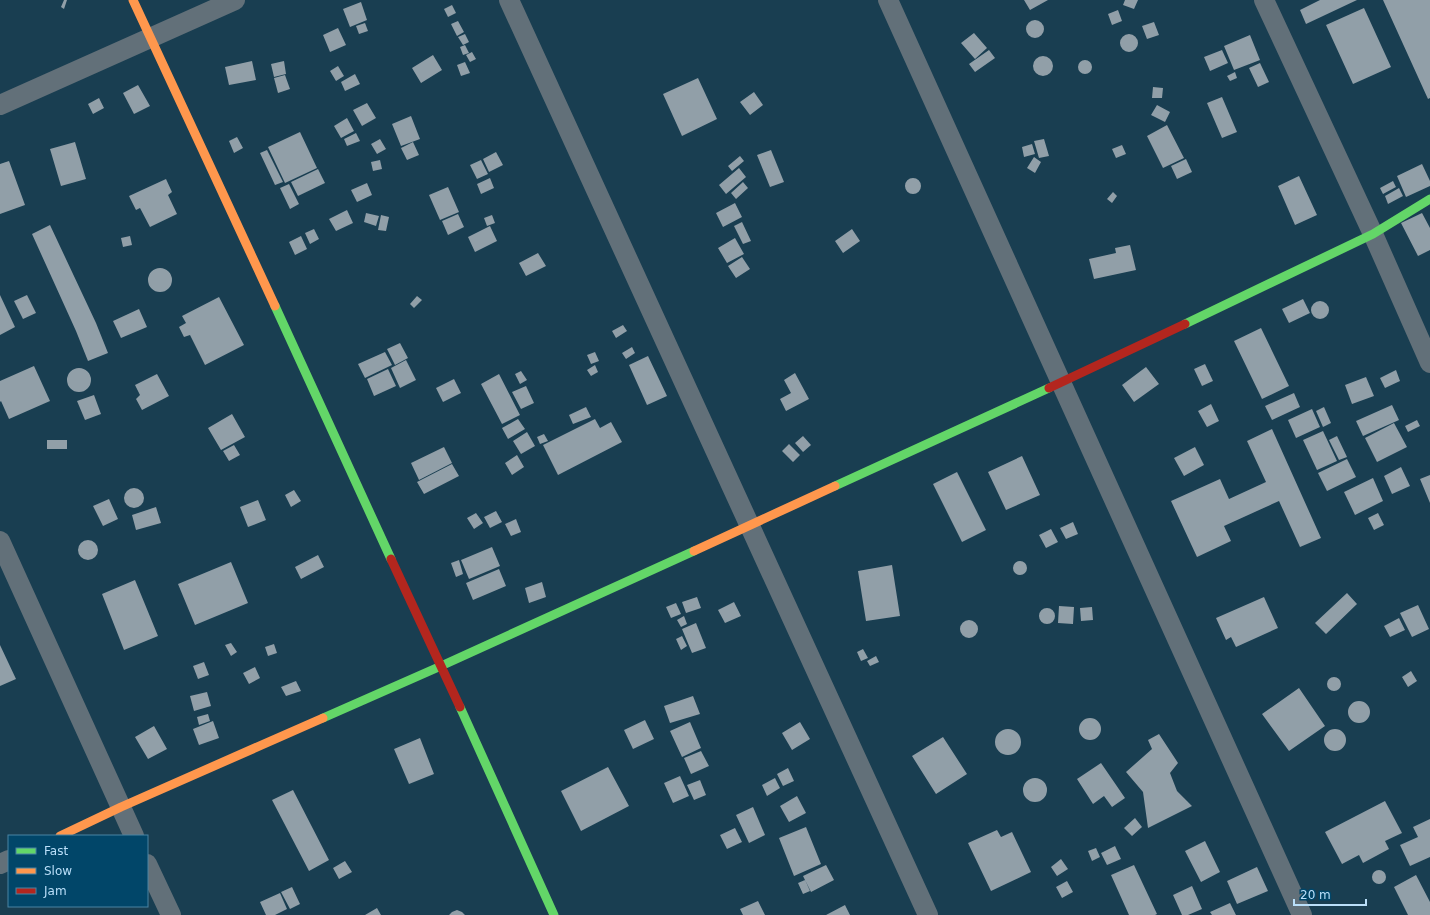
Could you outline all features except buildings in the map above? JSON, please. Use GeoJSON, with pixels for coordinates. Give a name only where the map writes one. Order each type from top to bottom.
{"type":"FeatureCollection","features":[{"type":"Feature","properties":{"kind":"street"},"geometry":{"type":"LineString","coordinates":[[133,0],[441,666],[554,915]]}},
{"type":"Feature","properties":{"kind":"street"},"geometry":{"type":"LineString","coordinates":[[0,105],[235,0]]}},
{"type":"Feature","properties":{"kind":"street"},"geometry":{"type":"LineString","coordinates":[[509,0],[928,915]]}},
{"type":"Feature","properties":{"kind":"street"},"geometry":{"type":"LineString","coordinates":[[888,0],[1302,915]]}},
{"type":"Feature","properties":{"kind":"street"},"geometry":{"type":"LineString","coordinates":[[1264,0],[1430,363]]}},
{"type":"Feature","properties":{"kind":"street"},"geometry":{"type":"LineString","coordinates":[[62,835],[121,807],[441,666],[749,524],[1061,383],[1372,234],[1430,199]]}},
{"type":"Feature","properties":{"kind":"street"},"geometry":{"type":"LineString","coordinates":[[0,541],[134,835]]}},
{"type":"Feature","properties":{"kind":"street"},"geometry":{"type":"LineString","coordinates":[[148,866],[171,915]]}},
{"type":"Feature","properties":{"kind":"traffic: fast"},"geometry":{"type":"LineString","coordinates":[[1185,324],[1373,234],[1430,199]]}},
{"type":"Feature","properties":{"kind":"traffic: fast"},"geometry":{"type":"LineString","coordinates":[[275,306],[391,559]]}},
{"type":"Feature","properties":{"kind":"traffic: fast"},"geometry":{"type":"LineString","coordinates":[[835,486],[1049,388]]}},
{"type":"Feature","properties":{"kind":"traffic: fast"},"geometry":{"type":"LineString","coordinates":[[323,718],[694,551]]}},
{"type":"Feature","properties":{"kind":"traffic: fast"},"geometry":{"type":"LineString","coordinates":[[460,707],[554,915]]}},
{"type":"Feature","properties":{"kind":"traffic: slow"},"geometry":{"type":"LineString","coordinates":[[133,0],[275,306]]}},
{"type":"Feature","properties":{"kind":"traffic: slow"},"geometry":{"type":"LineString","coordinates":[[694,551],[835,486]]}},
{"type":"Feature","properties":{"kind":"traffic: slow"},"geometry":{"type":"LineString","coordinates":[[62,835],[121,807],[323,718]]}},
{"type":"Feature","properties":{"kind":"traffic: jam"},"geometry":{"type":"LineString","coordinates":[[1049,388],[1185,324]]}},
{"type":"Feature","properties":{"kind":"traffic: jam"},"geometry":{"type":"LineString","coordinates":[[391,559],[460,707]]}}]}
